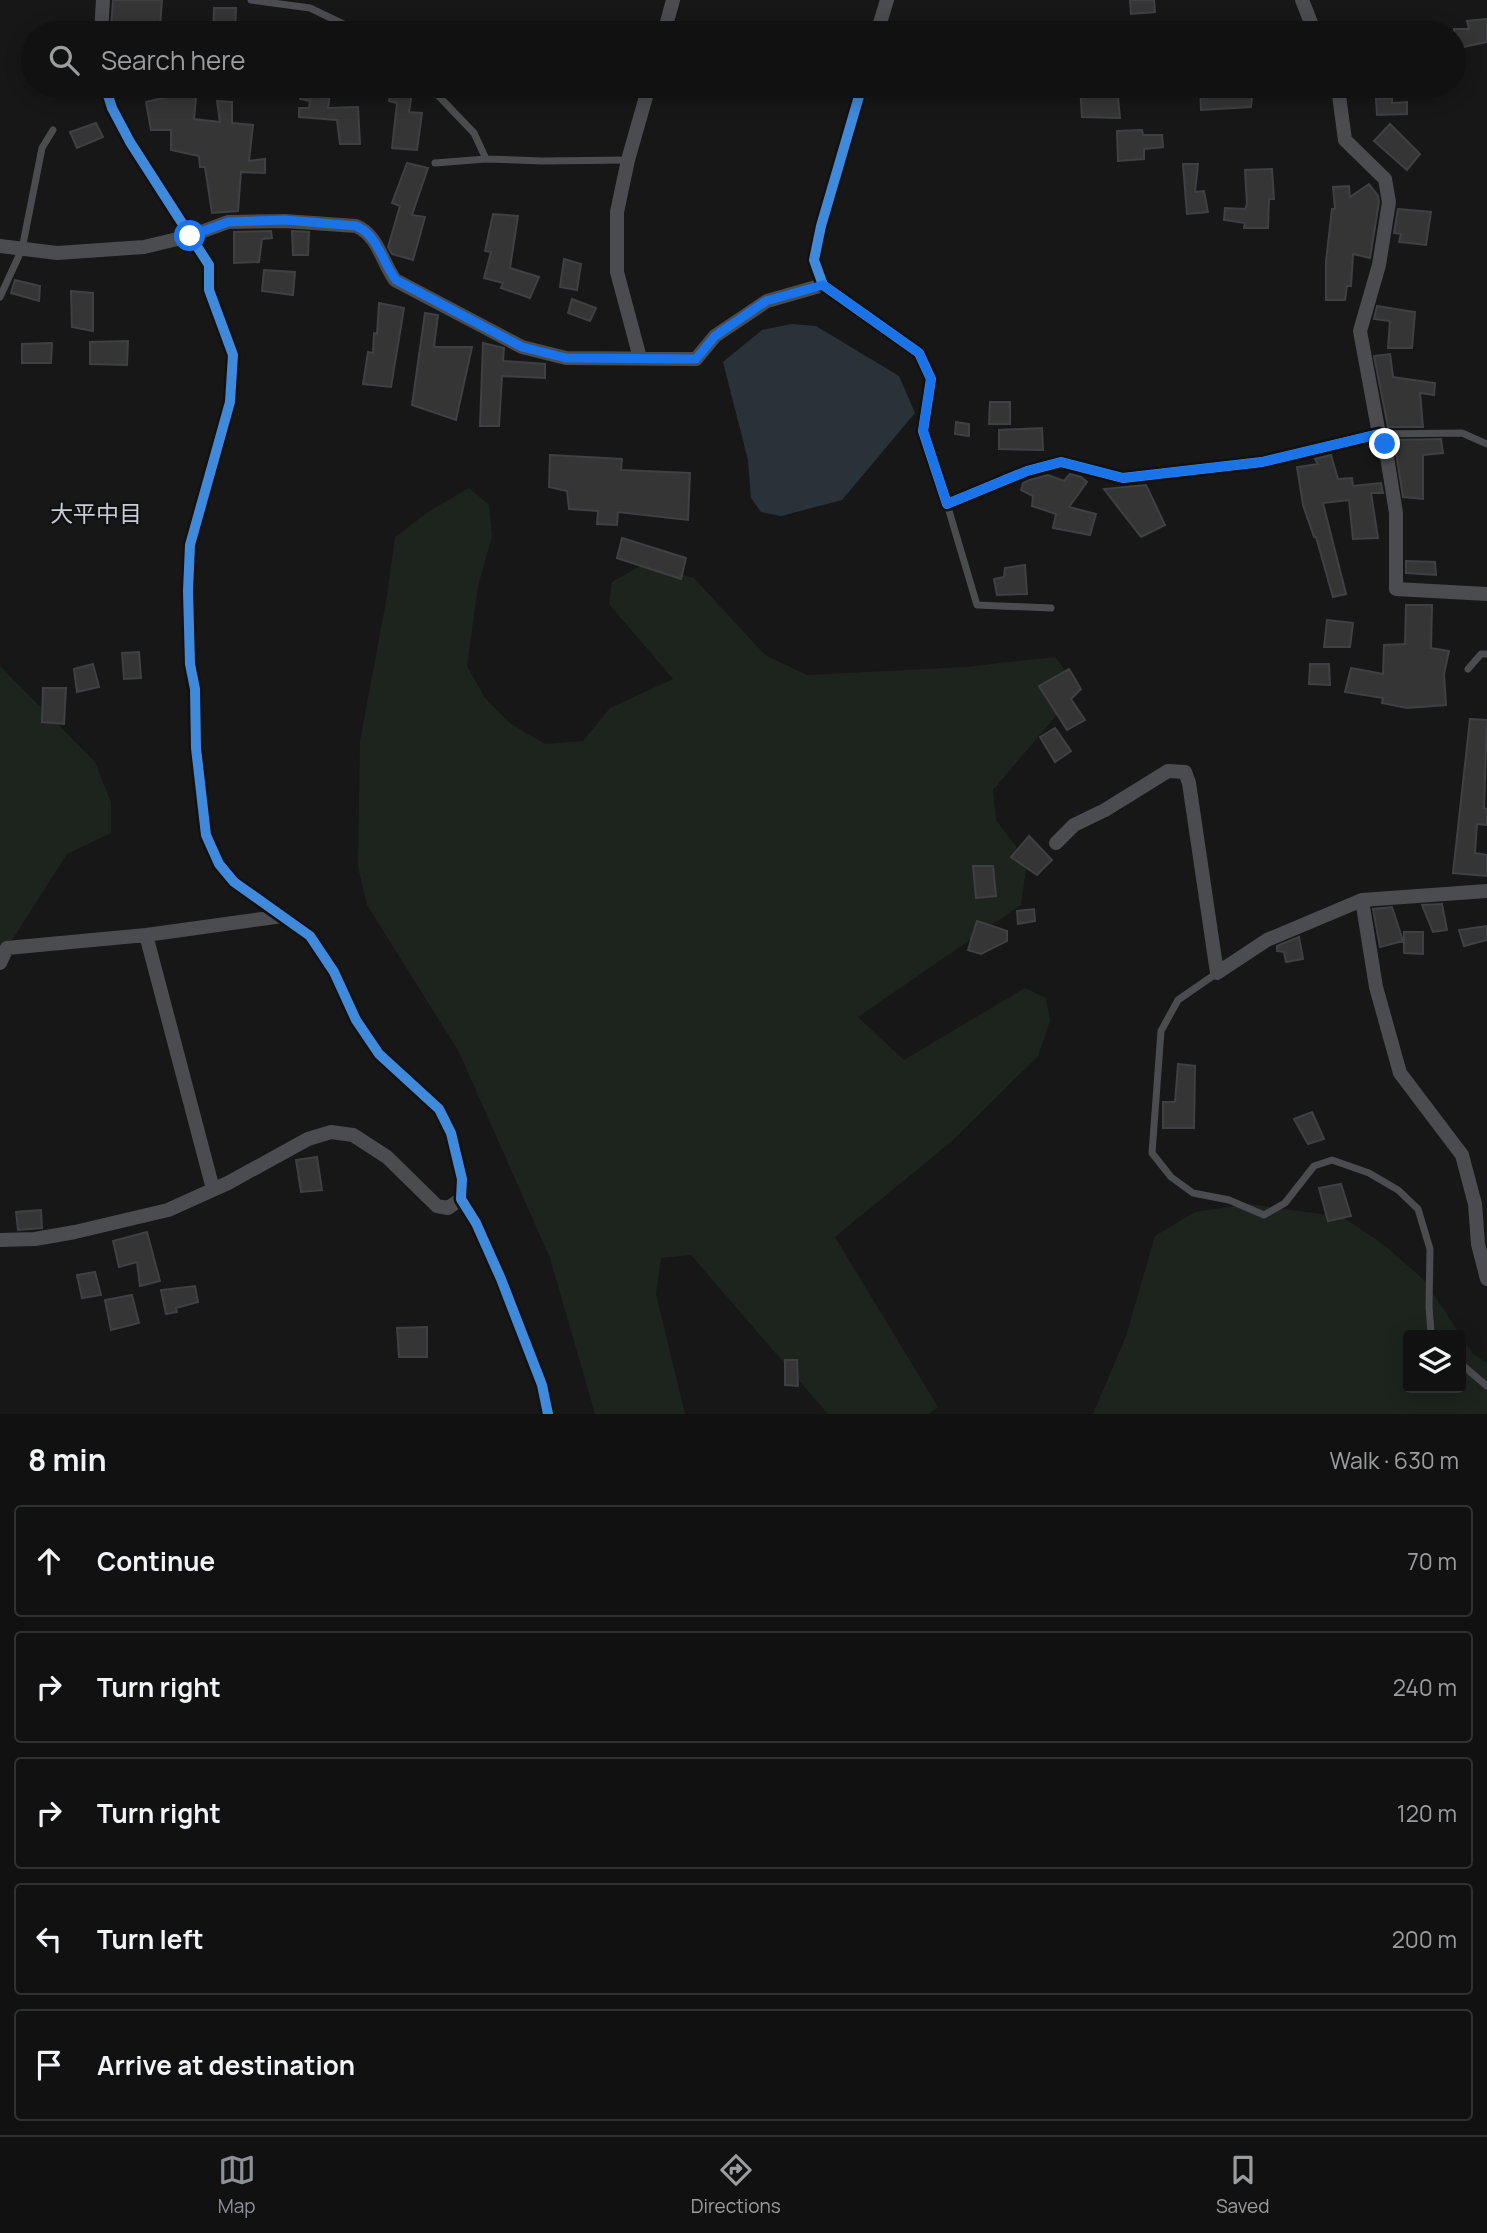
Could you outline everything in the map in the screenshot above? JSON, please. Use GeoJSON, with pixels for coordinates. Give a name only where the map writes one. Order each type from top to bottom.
{"type":"FeatureCollection","features":[{"type":"Feature","properties":{"kind":"street"},"geometry":{"type":"LineString","coordinates":[[102,21],[103,0]]}},
{"type":"Feature","properties":{"kind":"street"},"geometry":{"type":"LineString","coordinates":[[667,21],[673,0]]}},
{"type":"Feature","properties":{"kind":"street"},"geometry":{"type":"LineString","coordinates":[[881,21],[887,0]]}},
{"type":"Feature","properties":{"kind":"street"},"geometry":{"type":"LineString","coordinates":[[1302,0],[1310,21]]}},
{"type":"Feature","properties":{"kind":"street"},"geometry":{"type":"LineString","coordinates":[[109,98],[130,142],[209,265],[209,290],[233,355],[230,402],[193,535],[187,591],[190,664],[195,689],[197,748],[206,835],[219,864],[234,882],[310,936],[334,972],[356,1020],[379,1054],[439,1109],[450,1133],[463,1179],[461,1199],[476,1223],[500,1279],[542,1385],[548,1414]]}},
{"type":"Feature","properties":{"kind":"street"},"geometry":{"type":"LineString","coordinates":[[640,358],[617,272],[617,212],[646,98]]}},
{"type":"Feature","properties":{"kind":"street"},"geometry":{"type":"LineString","coordinates":[[858,98],[821,226],[814,260],[823,285],[919,353],[931,379],[923,430],[947,504],[1027,471],[1061,462],[1123,478],[1262,462],[1379,434]]}},
{"type":"Feature","properties":{"kind":"street"},"geometry":{"type":"LineString","coordinates":[[1339,98],[1345,140],[1385,179],[1389,202],[1379,265],[1360,331],[1379,434],[1385,444],[1396,513],[1396,589],[1487,594]]}},
{"type":"Feature","properties":{"kind":"street"},"geometry":{"type":"LineString","coordinates":[[0,247],[69,253],[144,247],[190,236],[228,222],[285,220],[356,226],[366,230],[396,280],[522,347],[566,358],[696,359],[715,336],[766,301],[823,285]]}},
{"type":"Feature","properties":{"kind":"street"},"geometry":{"type":"LineString","coordinates":[[1056,842],[1074,825],[1105,810],[1168,771],[1185,772],[1189,783],[1217,973],[1267,940],[1362,900],[1487,891]]}},
{"type":"Feature","properties":{"kind":"street"},"geometry":{"type":"LineString","coordinates":[[1362,900],[1376,987],[1400,1073],[1462,1155],[1475,1204],[1478,1244],[1487,1279]]}},
{"type":"Feature","properties":{"kind":"street"},"geometry":{"type":"LineString","coordinates":[[0,963],[7,948],[146,935],[283,916]]}},
{"type":"Feature","properties":{"kind":"street"},"geometry":{"type":"LineString","coordinates":[[146,935],[213,1189]]}},
{"type":"Feature","properties":{"kind":"street"},"geometry":{"type":"LineString","coordinates":[[0,1240],[36,1239],[168,1210],[308,1139],[331,1132],[353,1135],[387,1157],[437,1206],[448,1208],[461,1199]]}},
{"type":"Feature","properties":{"kind":"lane"},"geometry":{"type":"LineString","coordinates":[[250,0],[312,4],[341,21]]}},
{"type":"Feature","properties":{"kind":"lane"},"geometry":{"type":"LineString","coordinates":[[440,98],[474,133],[486,159]]}},
{"type":"Feature","properties":{"kind":"lane"},"geometry":{"type":"LineString","coordinates":[[0,297],[22,249],[42,148],[53,130]]}},
{"type":"Feature","properties":{"kind":"lane"},"geometry":{"type":"LineString","coordinates":[[435,163],[486,159],[628,160]]}},
{"type":"Feature","properties":{"kind":"lane"},"geometry":{"type":"LineString","coordinates":[[1379,434],[1462,433],[1487,444]]}},
{"type":"Feature","properties":{"kind":"lane"},"geometry":{"type":"LineString","coordinates":[[947,504],[977,605],[1051,607]]}},
{"type":"Feature","properties":{"kind":"lane"},"geometry":{"type":"LineString","coordinates":[[1468,668],[1481,654],[1487,654]]}},
{"type":"Feature","properties":{"kind":"lane"},"geometry":{"type":"LineString","coordinates":[[1217,973],[1178,1000],[1161,1031],[1152,1153],[1171,1178],[1193,1192],[1229,1200],[1264,1215],[1285,1203],[1314,1166],[1332,1160],[1369,1173],[1398,1190],[1418,1209],[1430,1249],[1431,1330]]}},
{"type":"Feature","properties":{"kind":"lane"},"geometry":{"type":"LineString","coordinates":[[1466,1368],[1487,1386]]}},
{"type":"Feature","properties":{"kind":"shaded area"},"geometry":{"type":"Polygon","coordinates":[[[792,324],[816,326],[899,376],[915,413],[842,500],[781,516],[761,512],[751,498],[748,460],[723,362],[762,330],[792,324]]]}},
{"type":"Feature","properties":{"kind":"shaded area"},"geometry":{"type":"Polygon","coordinates":[[[469,488],[489,505],[492,536],[478,586],[467,666],[485,698],[511,724],[545,744],[583,741],[610,708],[673,679],[609,604],[612,582],[644,564],[694,578],[765,655],[807,675],[965,667],[1055,657],[1074,682],[1055,717],[993,790],[996,820],[1015,845],[1026,869],[1021,905],[858,1017],[904,1060],[1025,988],[1046,998],[1050,1021],[1038,1056],[952,1141],[835,1237],[938,1407],[928,1414],[828,1414],[691,1255],[661,1258],[656,1294],[685,1414],[595,1414],[550,1258],[459,1052],[367,905],[358,867],[360,741],[395,537],[428,512],[469,488]]]}},
{"type":"Feature","properties":{"kind":"shaded area"},"geometry":{"type":"Polygon","coordinates":[[[0,666],[95,762],[111,802],[111,833],[67,854],[0,963],[0,666]]]}},
{"type":"Feature","properties":{"kind":"shaded area"},"geometry":{"type":"Polygon","coordinates":[[[1248,1204],[1343,1217],[1384,1245],[1424,1280],[1457,1330],[1403,1330],[1403,1393],[1466,1393],[1466,1344],[1473,1354],[1487,1363],[1487,1414],[1093,1414],[1126,1336],[1155,1236],[1195,1212],[1248,1204]]]}},
{"type":"Feature","properties":{"kind":"building"},"geometry":{"type":"Polygon","coordinates":[[[113,0],[162,0],[160,21],[112,21],[113,0]]]}},
{"type":"Feature","properties":{"kind":"building"},"geometry":{"type":"Polygon","coordinates":[[[1130,0],[1154,0],[1155,12],[1131,14],[1130,0]]]}},
{"type":"Feature","properties":{"kind":"building"},"geometry":{"type":"Polygon","coordinates":[[[214,8],[236,8],[235,21],[213,21],[214,8]]]}},
{"type":"Feature","properties":{"kind":"building"},"geometry":{"type":"Polygon","coordinates":[[[1487,19],[1487,42],[1466,46],[1466,29],[1469,29],[1467,21],[1487,19]]]}},
{"type":"Feature","properties":{"kind":"building"},"geometry":{"type":"Polygon","coordinates":[[[163,98],[196,98],[194,119],[220,122],[217,101],[232,102],[232,123],[253,125],[249,161],[265,159],[265,173],[241,172],[238,211],[212,213],[205,167],[200,167],[199,156],[171,150],[171,130],[151,130],[146,102],[163,98]]]}},
{"type":"Feature","properties":{"kind":"building"},"geometry":{"type":"Polygon","coordinates":[[[329,98],[328,108],[358,107],[360,144],[340,144],[337,120],[299,117],[299,108],[309,108],[310,101],[300,99],[329,98]]]}},
{"type":"Feature","properties":{"kind":"building"},"geometry":{"type":"Polygon","coordinates":[[[390,98],[411,98],[409,112],[422,113],[417,150],[392,148],[397,103],[389,101],[390,98]]]}},
{"type":"Feature","properties":{"kind":"building"},"geometry":{"type":"Polygon","coordinates":[[[1081,98],[1118,98],[1120,118],[1082,117],[1081,98]]]}},
{"type":"Feature","properties":{"kind":"building"},"geometry":{"type":"Polygon","coordinates":[[[1200,98],[1252,98],[1251,107],[1201,110],[1200,98]]]}},
{"type":"Feature","properties":{"kind":"building"},"geometry":{"type":"Polygon","coordinates":[[[1392,98],[1392,103],[1407,102],[1407,114],[1377,115],[1376,99],[1392,98]]]}},
{"type":"Feature","properties":{"kind":"building"},"geometry":{"type":"Polygon","coordinates":[[[96,123],[103,137],[77,148],[70,132],[96,123]]]}},
{"type":"Feature","properties":{"kind":"building"},"geometry":{"type":"Polygon","coordinates":[[[1390,124],[1420,154],[1407,170],[1374,141],[1390,124]]]}},
{"type":"Feature","properties":{"kind":"building"},"geometry":{"type":"Polygon","coordinates":[[[1142,130],[1143,135],[1162,135],[1163,147],[1144,149],[1144,159],[1118,161],[1117,131],[1142,130]]]}},
{"type":"Feature","properties":{"kind":"building"},"geometry":{"type":"Polygon","coordinates":[[[407,163],[428,168],[412,215],[425,217],[413,260],[392,254],[388,247],[400,206],[392,203],[407,163]]]}},
{"type":"Feature","properties":{"kind":"building"},"geometry":{"type":"Polygon","coordinates":[[[1183,164],[1198,164],[1195,192],[1204,191],[1208,212],[1187,214],[1183,164]]]}},
{"type":"Feature","properties":{"kind":"building"},"geometry":{"type":"Polygon","coordinates":[[[1272,169],[1274,199],[1269,199],[1268,228],[1244,228],[1245,223],[1224,220],[1225,208],[1245,209],[1245,170],[1272,169]]]}},
{"type":"Feature","properties":{"kind":"building"},"geometry":{"type":"Polygon","coordinates":[[[1369,184],[1379,202],[1370,258],[1353,254],[1351,286],[1347,286],[1345,300],[1326,300],[1326,261],[1332,209],[1335,209],[1333,187],[1349,186],[1350,197],[1369,184]]]}},
{"type":"Feature","properties":{"kind":"building"},"geometry":{"type":"Polygon","coordinates":[[[1398,209],[1431,212],[1426,245],[1399,242],[1401,234],[1394,233],[1398,209]]]}},
{"type":"Feature","properties":{"kind":"building"},"geometry":{"type":"Polygon","coordinates":[[[493,214],[518,216],[510,268],[539,277],[530,298],[501,288],[503,283],[484,278],[491,252],[485,251],[493,214]]]}},
{"type":"Feature","properties":{"kind":"building"},"geometry":{"type":"Polygon","coordinates":[[[271,231],[272,238],[262,239],[259,262],[234,263],[234,232],[271,231]]]}},
{"type":"Feature","properties":{"kind":"building"},"geometry":{"type":"Polygon","coordinates":[[[292,231],[309,232],[308,255],[293,255],[292,231]]]}},
{"type":"Feature","properties":{"kind":"building"},"geometry":{"type":"Polygon","coordinates":[[[564,259],[581,264],[577,290],[560,287],[564,259]]]}},
{"type":"Feature","properties":{"kind":"building"},"geometry":{"type":"Polygon","coordinates":[[[264,270],[295,272],[293,295],[262,291],[264,270]]]}},
{"type":"Feature","properties":{"kind":"building"},"geometry":{"type":"Polygon","coordinates":[[[15,280],[40,286],[39,301],[11,293],[15,280]]]}},
{"type":"Feature","properties":{"kind":"building"},"geometry":{"type":"Polygon","coordinates":[[[71,291],[93,293],[93,331],[72,327],[71,291]]]}},
{"type":"Feature","properties":{"kind":"building"},"geometry":{"type":"Polygon","coordinates":[[[572,299],[596,308],[590,321],[568,313],[572,299]]]}},
{"type":"Feature","properties":{"kind":"building"},"geometry":{"type":"Polygon","coordinates":[[[379,303],[404,308],[391,387],[363,384],[368,352],[373,353],[374,333],[377,334],[379,303]]]}},
{"type":"Feature","properties":{"kind":"building"},"geometry":{"type":"Polygon","coordinates":[[[1377,306],[1415,312],[1412,348],[1388,348],[1390,321],[1374,319],[1377,306]]]}},
{"type":"Feature","properties":{"kind":"building"},"geometry":{"type":"Polygon","coordinates":[[[425,313],[438,315],[434,347],[472,347],[456,420],[412,405],[425,313]]]}},
{"type":"Feature","properties":{"kind":"building"},"geometry":{"type":"Polygon","coordinates":[[[128,341],[127,365],[90,364],[90,342],[128,341]]]}},
{"type":"Feature","properties":{"kind":"building"},"geometry":{"type":"Polygon","coordinates":[[[52,343],[51,363],[22,363],[22,344],[52,343]]]}},
{"type":"Feature","properties":{"kind":"building"},"geometry":{"type":"Polygon","coordinates":[[[483,343],[504,348],[503,361],[545,364],[545,378],[502,376],[499,426],[480,426],[483,343]]]}},
{"type":"Feature","properties":{"kind":"building"},"geometry":{"type":"Polygon","coordinates":[[[1390,354],[1393,377],[1435,383],[1434,395],[1420,393],[1423,427],[1388,427],[1374,356],[1390,354]]]}},
{"type":"Feature","properties":{"kind":"building"},"geometry":{"type":"Polygon","coordinates":[[[990,402],[1010,402],[1010,424],[989,424],[990,402]]]}},
{"type":"Feature","properties":{"kind":"building"},"geometry":{"type":"Polygon","coordinates":[[[956,422],[969,424],[969,436],[955,434],[956,422]]]}},
{"type":"Feature","properties":{"kind":"building"},"geometry":{"type":"Polygon","coordinates":[[[1042,428],[1043,450],[999,449],[999,430],[1042,428]]]}},
{"type":"Feature","properties":{"kind":"building"},"geometry":{"type":"Polygon","coordinates":[[[1441,439],[1443,453],[1423,455],[1423,499],[1403,497],[1394,440],[1441,439]]]}},
{"type":"Feature","properties":{"kind":"building"},"geometry":{"type":"Polygon","coordinates":[[[550,455],[622,459],[621,470],[690,473],[688,520],[618,512],[617,525],[597,524],[598,511],[569,509],[567,491],[549,487],[550,455]]]}},
{"type":"Feature","properties":{"kind":"building"},"geometry":{"type":"Polygon","coordinates":[[[1331,455],[1338,479],[1352,478],[1353,486],[1381,483],[1383,493],[1371,493],[1378,538],[1353,539],[1349,500],[1323,503],[1346,594],[1333,597],[1316,537],[1303,505],[1297,467],[1318,464],[1315,459],[1331,455]]]}},
{"type":"Feature","properties":{"kind":"building"},"geometry":{"type":"Polygon","coordinates":[[[1070,474],[1087,482],[1069,507],[1096,514],[1090,535],[1053,528],[1056,514],[1032,506],[1033,496],[1021,490],[1023,483],[1030,480],[1048,475],[1064,481],[1070,474]]]}},
{"type":"Feature","properties":{"kind":"building"},"geometry":{"type":"Polygon","coordinates":[[[1146,485],[1165,525],[1141,537],[1104,489],[1146,485]]]}},
{"type":"Feature","properties":{"kind":"building"},"geometry":{"type":"Polygon","coordinates":[[[622,538],[686,558],[681,579],[617,558],[622,538]]]}},
{"type":"Feature","properties":{"kind":"building"},"geometry":{"type":"Polygon","coordinates":[[[1406,561],[1435,562],[1436,575],[1406,573],[1406,561]]]}},
{"type":"Feature","properties":{"kind":"building"},"geometry":{"type":"Polygon","coordinates":[[[1025,565],[1027,594],[997,595],[994,579],[1004,577],[1005,568],[1025,565]]]}},
{"type":"Feature","properties":{"kind":"building"},"geometry":{"type":"Polygon","coordinates":[[[1406,605],[1432,605],[1431,648],[1449,651],[1444,674],[1446,705],[1407,708],[1382,703],[1383,698],[1345,692],[1351,668],[1383,674],[1384,645],[1405,644],[1406,605]]]}},
{"type":"Feature","properties":{"kind":"building"},"geometry":{"type":"Polygon","coordinates":[[[1327,620],[1353,623],[1350,647],[1324,647],[1327,620]]]}},
{"type":"Feature","properties":{"kind":"building"},"geometry":{"type":"Polygon","coordinates":[[[139,652],[141,678],[124,679],[122,653],[139,652]]]}},
{"type":"Feature","properties":{"kind":"building"},"geometry":{"type":"Polygon","coordinates":[[[93,664],[99,687],[77,692],[74,669],[93,664]]]}},
{"type":"Feature","properties":{"kind":"building"},"geometry":{"type":"Polygon","coordinates":[[[1310,664],[1329,664],[1330,685],[1309,684],[1310,664]]]}},
{"type":"Feature","properties":{"kind":"building"},"geometry":{"type":"Polygon","coordinates":[[[1069,669],[1081,689],[1071,699],[1085,720],[1067,730],[1039,686],[1069,669]]]}},
{"type":"Feature","properties":{"kind":"building"},"geometry":{"type":"Polygon","coordinates":[[[43,688],[66,688],[64,724],[42,722],[43,688]]]}},
{"type":"Feature","properties":{"kind":"building"},"geometry":{"type":"Polygon","coordinates":[[[1470,719],[1487,720],[1484,808],[1487,809],[1487,825],[1477,824],[1475,853],[1487,855],[1487,876],[1453,873],[1470,719]]]}},
{"type":"Feature","properties":{"kind":"building"},"geometry":{"type":"Polygon","coordinates":[[[1055,728],[1071,751],[1055,762],[1040,737],[1055,728]]]}},
{"type":"Feature","properties":{"kind":"building"},"geometry":{"type":"Polygon","coordinates":[[[1029,836],[1052,860],[1037,875],[1011,857],[1029,836]]]}},
{"type":"Feature","properties":{"kind":"building"},"geometry":{"type":"Polygon","coordinates":[[[973,866],[993,866],[996,896],[976,898],[973,866]]]}},
{"type":"Feature","properties":{"kind":"building"},"geometry":{"type":"Polygon","coordinates":[[[1442,904],[1447,930],[1433,932],[1422,905],[1442,904]]]}},
{"type":"Feature","properties":{"kind":"building"},"geometry":{"type":"Polygon","coordinates":[[[1392,907],[1403,941],[1380,947],[1373,909],[1392,907]]]}},
{"type":"Feature","properties":{"kind":"building"},"geometry":{"type":"Polygon","coordinates":[[[1034,909],[1035,921],[1018,924],[1017,911],[1034,909]]]}},
{"type":"Feature","properties":{"kind":"building"},"geometry":{"type":"Polygon","coordinates":[[[977,921],[1007,931],[1007,941],[981,954],[968,950],[977,921]]]}},
{"type":"Feature","properties":{"kind":"building"},"geometry":{"type":"Polygon","coordinates":[[[1487,926],[1487,940],[1464,946],[1459,930],[1487,926]]]}},
{"type":"Feature","properties":{"kind":"building"},"geometry":{"type":"Polygon","coordinates":[[[1404,932],[1423,932],[1423,954],[1404,953],[1404,932]]]}},
{"type":"Feature","properties":{"kind":"building"},"geometry":{"type":"Polygon","coordinates":[[[1299,937],[1303,959],[1286,962],[1284,952],[1277,951],[1277,946],[1299,937]]]}},
{"type":"Feature","properties":{"kind":"building"},"geometry":{"type":"Polygon","coordinates":[[[1178,1064],[1195,1066],[1194,1128],[1163,1128],[1163,1102],[1175,1102],[1178,1064]]]}},
{"type":"Feature","properties":{"kind":"building"},"geometry":{"type":"Polygon","coordinates":[[[1312,1112],[1324,1139],[1308,1144],[1294,1119],[1312,1112]]]}},
{"type":"Feature","properties":{"kind":"building"},"geometry":{"type":"Polygon","coordinates":[[[317,1157],[322,1190],[301,1192],[296,1160],[317,1157]]]}},
{"type":"Feature","properties":{"kind":"building"},"geometry":{"type":"Polygon","coordinates":[[[1341,1184],[1351,1216],[1328,1221],[1319,1188],[1341,1184]]]}},
{"type":"Feature","properties":{"kind":"building"},"geometry":{"type":"Polygon","coordinates":[[[41,1210],[42,1228],[18,1230],[16,1212],[41,1210]]]}},
{"type":"Feature","properties":{"kind":"building"},"geometry":{"type":"Polygon","coordinates":[[[147,1232],[160,1281],[140,1286],[137,1262],[119,1267],[113,1241],[147,1232]]]}},
{"type":"Feature","properties":{"kind":"building"},"geometry":{"type":"Polygon","coordinates":[[[95,1272],[101,1295],[82,1298],[77,1275],[95,1272]]]}},
{"type":"Feature","properties":{"kind":"building"},"geometry":{"type":"Polygon","coordinates":[[[195,1286],[198,1302],[176,1308],[177,1312],[166,1314],[161,1290],[195,1286]]]}},
{"type":"Feature","properties":{"kind":"building"},"geometry":{"type":"Polygon","coordinates":[[[132,1295],[139,1323],[111,1330],[105,1300],[132,1295]]]}},
{"type":"Feature","properties":{"kind":"building"},"geometry":{"type":"Polygon","coordinates":[[[427,1327],[427,1357],[399,1357],[397,1328],[427,1327]]]}},
{"type":"Feature","properties":{"kind":"building"},"geometry":{"type":"Polygon","coordinates":[[[785,1360],[797,1360],[798,1386],[785,1385],[785,1360]]]}},
{"type":"Feature","properties":{"kind":"cycle path"},"geometry":{"type":"LineString","coordinates":[[109,98],[130,142],[209,265],[209,290],[233,355],[230,402],[190,545],[190,664],[195,689],[196,748],[206,835],[219,864],[234,882],[310,936],[334,972],[356,1020],[379,1054],[439,1109],[451,1133],[462,1179],[461,1199],[476,1223],[501,1279],[542,1385],[548,1414]]}},
{"type":"Feature","properties":{"kind":"cycle path"},"geometry":{"type":"LineString","coordinates":[[858,98],[821,226],[814,260],[823,285],[919,353],[931,379],[923,431],[947,504],[1027,471],[1061,462],[1123,478],[1262,462],[1379,434]]}},
{"type":"Feature","properties":{"kind":"district","name":"大平中目"},"geometry":{"type":"Point","coordinates":[96,513]}},
{"type":"Feature","properties":{"kind":"route"},"geometry":{"type":"LineString","coordinates":[[190,236],[228,222],[285,220],[356,226],[366,230],[396,280],[522,347],[566,358],[696,359],[715,336],[766,301],[823,285],[919,353],[931,379],[923,430],[947,504],[1027,471],[1061,462],[1123,478],[1262,462],[1379,434],[1385,444]]}}]}
